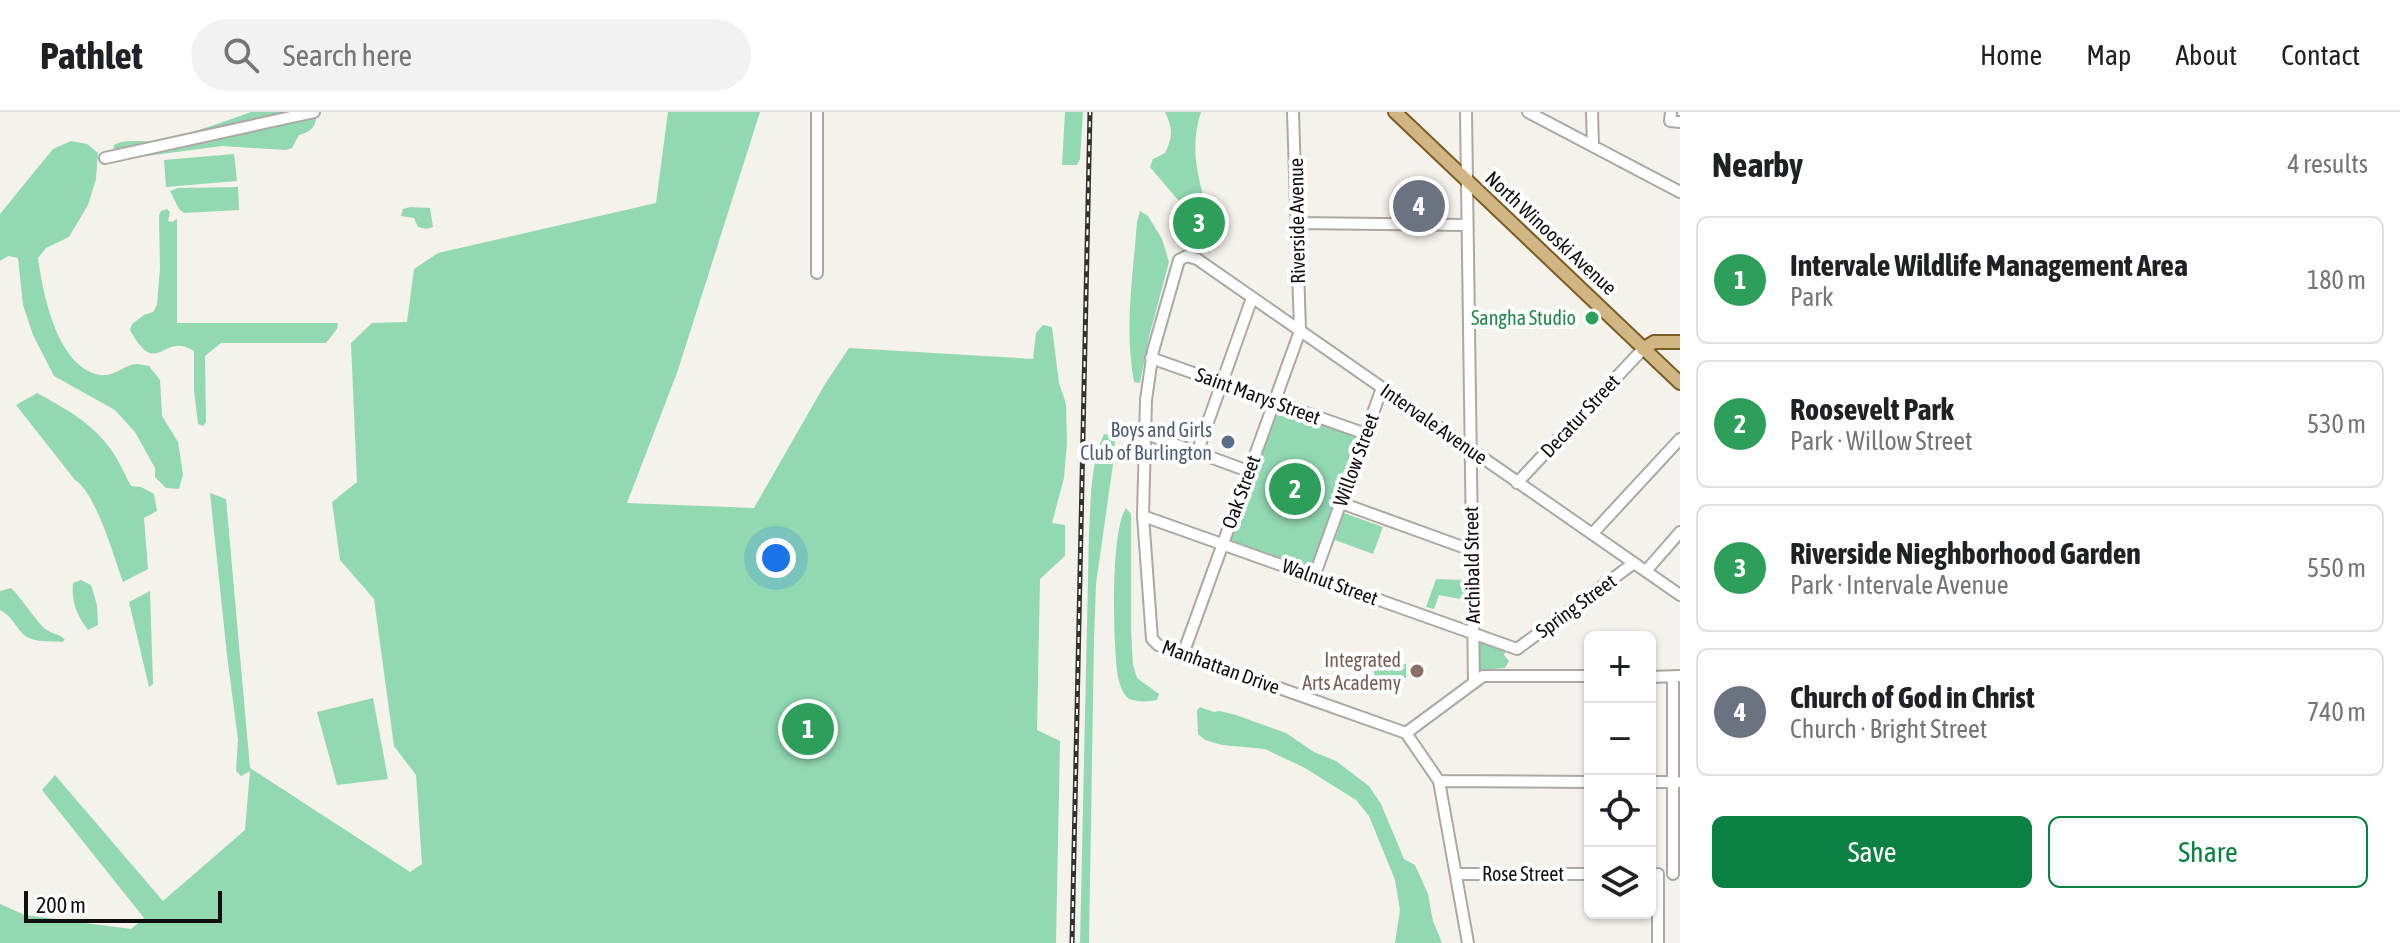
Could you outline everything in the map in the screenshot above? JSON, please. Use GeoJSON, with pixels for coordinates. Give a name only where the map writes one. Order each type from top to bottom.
{"type":"FeatureCollection","features":[{"type":"Feature","properties":{"kind":"main road","name":"North Winooski Avenue"},"geometry":{"type":"LineString","coordinates":[[1395,112],[1680,383]]}},
{"type":"Feature","properties":{"kind":"main road"},"geometry":{"type":"LineString","coordinates":[[1643,349],[1654,342],[1680,342]]}},
{"type":"Feature","properties":{"kind":"street"},"geometry":{"type":"LineString","coordinates":[[105,158],[314,112]]}},
{"type":"Feature","properties":{"kind":"street"},"geometry":{"type":"LineString","coordinates":[[817,112],[817,273]]}},
{"type":"Feature","properties":{"kind":"street","name":"Riverside Avenue"},"geometry":{"type":"LineString","coordinates":[[1293,112],[1300,331]]}},
{"type":"Feature","properties":{"kind":"street","name":"Archibald Street"},"geometry":{"type":"LineString","coordinates":[[1466,112],[1471,550],[1473,633],[1478,680]]}},
{"type":"Feature","properties":{"kind":"street"},"geometry":{"type":"LineString","coordinates":[[1528,112],[1680,192]]}},
{"type":"Feature","properties":{"kind":"street"},"geometry":{"type":"LineString","coordinates":[[1592,112],[1593,146]]}},
{"type":"Feature","properties":{"kind":"street"},"geometry":{"type":"LineString","coordinates":[[1297,223],[1467,225]]}},
{"type":"Feature","properties":{"kind":"street","name":"Intervale Avenue"},"geometry":{"type":"LineString","coordinates":[[1187,256],[1197,259],[1680,595]]}},
{"type":"Feature","properties":{"kind":"street","name":"Manhattan Drive"},"geometry":{"type":"LineString","coordinates":[[1187,256],[1181,258],[1176,266],[1151,358],[1144,433],[1143,516],[1151,636],[1155,644],[1406,733]]}},
{"type":"Feature","properties":{"kind":"street"},"geometry":{"type":"LineString","coordinates":[[1197,453],[1252,298]]}},
{"type":"Feature","properties":{"kind":"street","name":"Oak Street"},"geometry":{"type":"LineString","coordinates":[[1183,654],[1300,331]]}},
{"type":"Feature","properties":{"kind":"street","name":"Decatur Street"},"geometry":{"type":"LineString","coordinates":[[1517,483],[1643,349]]}},
{"type":"Feature","properties":{"kind":"street","name":"Saint Marys Street"},"geometry":{"type":"LineString","coordinates":[[1151,358],[1366,434]]}},
{"type":"Feature","properties":{"kind":"street","name":"Willow Street"},"geometry":{"type":"LineString","coordinates":[[1314,577],[1382,388]]}},
{"type":"Feature","properties":{"kind":"street"},"geometry":{"type":"LineString","coordinates":[[1144,433],[1248,471]]}},
{"type":"Feature","properties":{"kind":"street"},"geometry":{"type":"LineString","coordinates":[[1592,534],[1680,439]]}},
{"type":"Feature","properties":{"kind":"street"},"geometry":{"type":"LineString","coordinates":[[1341,503],[1471,550]]}},
{"type":"Feature","properties":{"kind":"street","name":"Walnut Street"},"geometry":{"type":"LineString","coordinates":[[1143,516],[1517,649]]}},
{"type":"Feature","properties":{"kind":"street"},"geometry":{"type":"LineString","coordinates":[[1646,571],[1680,532]]}},
{"type":"Feature","properties":{"kind":"street","name":"Spring Street"},"geometry":{"type":"LineString","coordinates":[[1517,649],[1634,563]]}},
{"type":"Feature","properties":{"kind":"street"},"geometry":{"type":"LineString","coordinates":[[1468,943],[1439,781],[1406,733],[1478,680],[1584,676]]}},
{"type":"Feature","properties":{"kind":"street"},"geometry":{"type":"LineString","coordinates":[[1656,677],[1676,676],[1676,874]]}},
{"type":"Feature","properties":{"kind":"street"},"geometry":{"type":"LineString","coordinates":[[1439,781],[1584,782]]}},
{"type":"Feature","properties":{"kind":"street"},"geometry":{"type":"LineString","coordinates":[[1656,782],[1677,782]]}},
{"type":"Feature","properties":{"kind":"street","name":"Rose Street"},"geometry":{"type":"LineString","coordinates":[[1456,874],[1584,874]]}},
{"type":"Feature","properties":{"kind":"street"},"geometry":{"type":"LineString","coordinates":[[1656,908],[1658,943]]}},
{"type":"Feature","properties":{"kind":"green space"},"geometry":{"type":"Polygon","coordinates":[[[251,112],[317,112],[313,127],[299,135],[292,148],[286,150],[222,146],[116,160],[113,154],[114,145],[119,143],[177,136],[251,112]]]}},
{"type":"Feature","properties":{"kind":"green space"},"geometry":{"type":"Polygon","coordinates":[[[668,112],[760,112],[678,370],[627,503],[754,508],[849,348],[1033,359],[1036,333],[1043,325],[1052,327],[1059,383],[1066,404],[1067,442],[1064,478],[1052,523],[1065,525],[1065,556],[1040,579],[1037,730],[1060,741],[1056,943],[0,943],[0,904],[25,915],[131,929],[144,918],[42,790],[55,775],[163,901],[245,830],[250,771],[241,776],[236,771],[238,740],[210,493],[226,499],[250,768],[410,872],[422,864],[416,775],[394,746],[374,599],[340,560],[332,502],[357,482],[351,343],[372,323],[407,322],[414,269],[438,253],[656,203],[668,112]]]}},
{"type":"Feature","properties":{"kind":"green space"},"geometry":{"type":"Polygon","coordinates":[[[1065,112],[1083,112],[1077,165],[1062,165],[1065,112]]]}},
{"type":"Feature","properties":{"kind":"green space"},"geometry":{"type":"Polygon","coordinates":[[[1165,112],[1201,112],[1195,150],[1208,217],[1210,253],[1196,245],[1189,213],[1150,167],[1153,159],[1165,153],[1170,142],[1171,128],[1165,112]]]}},
{"type":"Feature","properties":{"kind":"green space"},"geometry":{"type":"Polygon","coordinates":[[[71,141],[87,144],[98,153],[96,179],[88,205],[69,237],[46,248],[38,258],[48,309],[63,344],[85,369],[105,375],[141,364],[149,366],[160,380],[162,416],[178,442],[183,474],[179,489],[166,488],[155,477],[155,468],[135,432],[115,410],[54,376],[33,335],[23,305],[18,258],[8,256],[0,261],[0,214],[53,149],[71,141]]]}},
{"type":"Feature","properties":{"kind":"green space"},"geometry":{"type":"Polygon","coordinates":[[[234,154],[237,181],[166,187],[164,160],[234,154]]]}},
{"type":"Feature","properties":{"kind":"green space"},"geometry":{"type":"Polygon","coordinates":[[[238,187],[239,210],[184,213],[170,191],[178,188],[238,187]]]}},
{"type":"Feature","properties":{"kind":"green space"},"geometry":{"type":"Polygon","coordinates":[[[430,208],[433,227],[418,227],[414,218],[401,216],[403,209],[430,208]]]}},
{"type":"Feature","properties":{"kind":"green space"},"geometry":{"type":"Polygon","coordinates":[[[167,209],[170,212],[168,221],[177,219],[177,323],[338,323],[326,343],[221,343],[205,356],[206,422],[203,426],[198,424],[194,351],[174,346],[154,354],[147,352],[130,330],[132,324],[153,312],[157,305],[159,216],[161,211],[167,209]]]}},
{"type":"Feature","properties":{"kind":"green space"},"geometry":{"type":"Polygon","coordinates":[[[1140,211],[1148,216],[1162,239],[1169,262],[1140,383],[1134,382],[1130,321],[1140,211]]]}},
{"type":"Feature","properties":{"kind":"green space"},"geometry":{"type":"Polygon","coordinates":[[[37,393],[94,430],[112,451],[131,486],[154,494],[157,511],[144,518],[148,569],[123,582],[104,526],[90,498],[16,405],[37,393]]]}},
{"type":"Feature","properties":{"kind":"green space"},"geometry":{"type":"Polygon","coordinates":[[[1279,406],[1361,437],[1312,571],[1229,541],[1279,406]]]}},
{"type":"Feature","properties":{"kind":"green space"},"geometry":{"type":"Polygon","coordinates":[[[1104,434],[1115,436],[1096,584],[1089,943],[1080,943],[1089,533],[1094,470],[1104,434]]]}},
{"type":"Feature","properties":{"kind":"green space"},"geometry":{"type":"Polygon","coordinates":[[[1126,508],[1131,514],[1133,665],[1137,678],[1159,694],[1153,701],[1129,699],[1118,677],[1115,564],[1117,540],[1126,508]]]}},
{"type":"Feature","properties":{"kind":"green space"},"geometry":{"type":"Polygon","coordinates":[[[1344,513],[1383,527],[1373,554],[1335,540],[1344,513]]]}},
{"type":"Feature","properties":{"kind":"green space"},"geometry":{"type":"Polygon","coordinates":[[[1436,579],[1465,580],[1465,600],[1439,595],[1434,609],[1426,607],[1436,579]]]}},
{"type":"Feature","properties":{"kind":"green space"},"geometry":{"type":"Polygon","coordinates":[[[81,580],[91,585],[97,605],[98,625],[88,630],[78,614],[73,596],[73,583],[81,580]]]}},
{"type":"Feature","properties":{"kind":"green space"},"geometry":{"type":"Polygon","coordinates":[[[11,588],[44,627],[65,640],[42,641],[23,634],[0,610],[0,591],[11,588]]]}},
{"type":"Feature","properties":{"kind":"green space"},"geometry":{"type":"Polygon","coordinates":[[[150,591],[153,684],[149,687],[129,602],[150,591]]]}},
{"type":"Feature","properties":{"kind":"green space"},"geometry":{"type":"Polygon","coordinates":[[[1479,642],[1506,650],[1504,655],[1509,661],[1505,668],[1479,670],[1479,642]]]}},
{"type":"Feature","properties":{"kind":"green space"},"geometry":{"type":"Polygon","coordinates":[[[1374,664],[1406,664],[1406,678],[1374,678],[1374,664]]]}},
{"type":"Feature","properties":{"kind":"green space"},"geometry":{"type":"Polygon","coordinates":[[[373,698],[388,779],[337,785],[317,712],[373,698]]]}},
{"type":"Feature","properties":{"kind":"green space"},"geometry":{"type":"Polygon","coordinates":[[[1200,707],[1236,715],[1286,733],[1314,752],[1336,761],[1369,786],[1381,804],[1404,859],[1415,865],[1428,894],[1433,921],[1442,943],[1395,943],[1400,910],[1395,880],[1369,816],[1356,800],[1305,768],[1265,749],[1222,745],[1205,740],[1198,734],[1197,710],[1200,707]]]}},
{"type":"Feature","properties":{"kind":"railway"},"geometry":{"type":"LineString","coordinates":[[1072,943],[1090,112]]}},
{"type":"Feature","properties":{"kind":"place","name":"Church of God in Christ"},"geometry":{"type":"Point","coordinates":[1419,206]}},
{"type":"Feature","properties":{"kind":"place","name":"Riverside Nieghborhood Garden"},"geometry":{"type":"Point","coordinates":[1199,223]}},
{"type":"Feature","properties":{"kind":"place","name":"Sangha Studio"},"geometry":{"type":"Point","coordinates":[1592,318]}},
{"type":"Feature","properties":{"kind":"place","name":"Boys and Girls Club of Burlington"},"geometry":{"type":"Point","coordinates":[1228,442]}},
{"type":"Feature","properties":{"kind":"place","name":"Roosevelt Park"},"geometry":{"type":"Point","coordinates":[1295,489]}},
{"type":"Feature","properties":{"kind":"place","name":"Integrated Arts Academy"},"geometry":{"type":"Point","coordinates":[1417,671]}},
{"type":"Feature","properties":{"kind":"place","name":"Intervale Wildlife Management Area"},"geometry":{"type":"Point","coordinates":[808,729]}}]}
